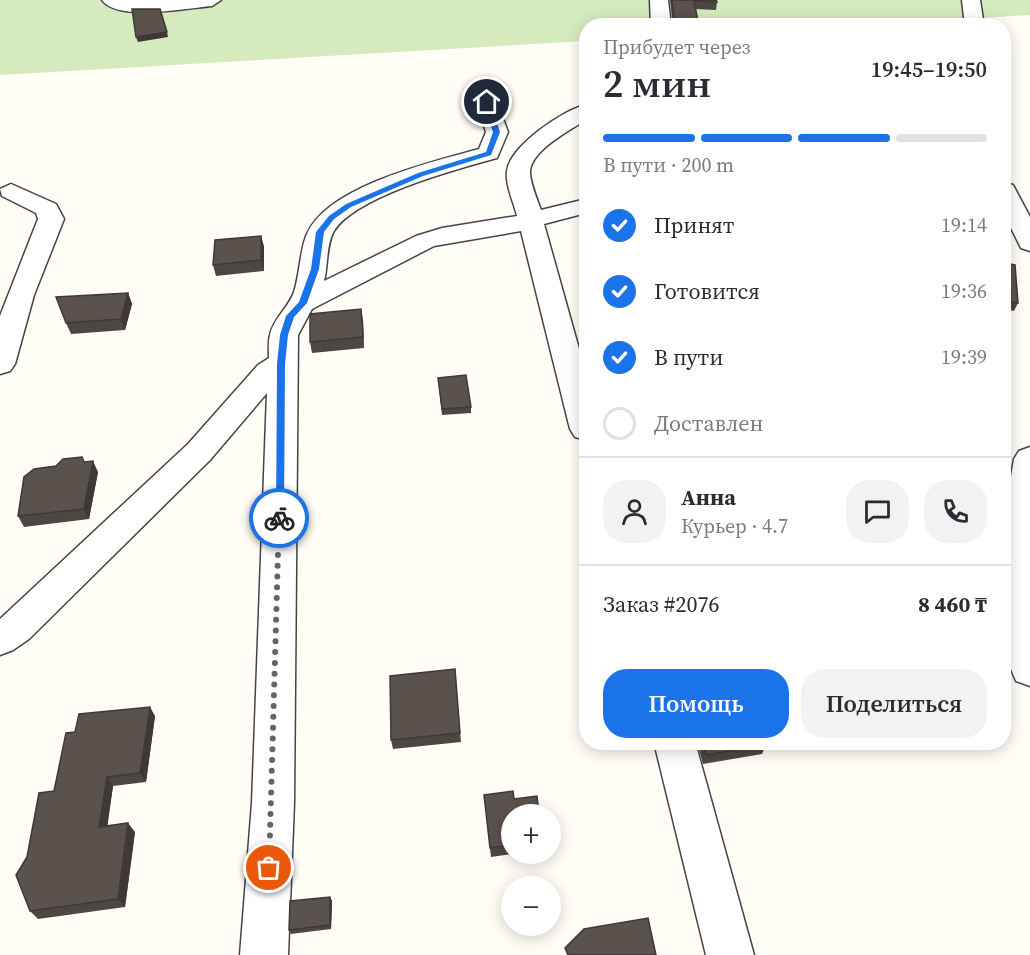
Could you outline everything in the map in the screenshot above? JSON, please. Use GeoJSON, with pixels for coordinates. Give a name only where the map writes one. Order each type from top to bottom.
{"type":"FeatureCollection","features":[{"type":"Feature","properties":{"kind":"street"},"geometry":{"type":"LineString","coordinates":[[111,0],[129,7],[212,0]]}},
{"type":"Feature","properties":{"kind":"street"},"geometry":{"type":"LineString","coordinates":[[659,0],[660,18]]}},
{"type":"Feature","properties":{"kind":"street"},"geometry":{"type":"LineString","coordinates":[[971,0],[974,18]]}},
{"type":"Feature","properties":{"kind":"street"},"geometry":{"type":"LineString","coordinates":[[303,303],[315,269],[320,232],[332,217],[349,205],[399,183],[489,153],[497,132],[487,102]]}},
{"type":"Feature","properties":{"kind":"street"},"geometry":{"type":"LineString","coordinates":[[579,116],[534,146],[520,163],[518,172],[533,220],[579,401]]}},
{"type":"Feature","properties":{"kind":"street"},"geometry":{"type":"LineString","coordinates":[[0,364],[20,295],[51,219],[47,209],[11,191]]}},
{"type":"Feature","properties":{"kind":"street"},"geometry":{"type":"LineString","coordinates":[[1011,204],[1030,243]]}},
{"type":"Feature","properties":{"kind":"street"},"geometry":{"type":"LineString","coordinates":[[264,955],[278,617],[281,364],[284,335],[290,316],[303,303],[425,241],[442,236],[505,227],[579,208]]}},
{"type":"Feature","properties":{"kind":"street"},"geometry":{"type":"LineString","coordinates":[[0,639],[16,628],[199,452],[269,372],[281,364]]}},
{"type":"Feature","properties":{"kind":"street"},"geometry":{"type":"LineString","coordinates":[[1030,459],[1020,522],[1022,585],[1030,669]]}},
{"type":"Feature","properties":{"kind":"street"},"geometry":{"type":"LineString","coordinates":[[676,750],[730,955]]}},
{"type":"Feature","properties":{"kind":"green space"},"geometry":{"type":"Polygon","coordinates":[[[0,0],[1030,0],[1030,15],[981,18],[579,18],[579,41],[0,75],[0,0]]]}},
{"type":"Feature","properties":{"kind":"building"},"geometry":{"type":"Polygon","coordinates":[[[672,0],[716,0],[717,2],[694,1],[697,18],[674,18],[672,0]]]}},
{"type":"Feature","properties":{"kind":"building"},"geometry":{"type":"Polygon","coordinates":[[[132,9],[160,9],[167,32],[136,37],[132,9]]]}},
{"type":"Feature","properties":{"kind":"building"},"geometry":{"type":"Polygon","coordinates":[[[261,236],[261,260],[213,265],[215,240],[261,236]]]}},
{"type":"Feature","properties":{"kind":"building"},"geometry":{"type":"Polygon","coordinates":[[[1011,264],[1015,265],[1018,303],[1011,302],[1011,264]]]}},
{"type":"Feature","properties":{"kind":"building"},"geometry":{"type":"Polygon","coordinates":[[[128,293],[121,319],[66,323],[56,297],[128,293]]]}},
{"type":"Feature","properties":{"kind":"building"},"geometry":{"type":"Polygon","coordinates":[[[361,309],[363,337],[310,342],[310,314],[361,309]]]}},
{"type":"Feature","properties":{"kind":"building"},"geometry":{"type":"Polygon","coordinates":[[[466,375],[471,407],[442,409],[438,378],[466,375]]]}},
{"type":"Feature","properties":{"kind":"building"},"geometry":{"type":"Polygon","coordinates":[[[82,457],[84,462],[93,461],[84,509],[18,516],[24,477],[34,469],[56,466],[63,459],[82,457]]]}},
{"type":"Feature","properties":{"kind":"building"},"geometry":{"type":"Polygon","coordinates":[[[455,669],[460,733],[391,740],[390,676],[455,669]]]}},
{"type":"Feature","properties":{"kind":"building"},"geometry":{"type":"Polygon","coordinates":[[[150,707],[140,773],[107,777],[99,827],[128,823],[118,899],[30,911],[16,875],[27,857],[39,793],[54,791],[66,733],[75,732],[79,714],[150,707]]]}},
{"type":"Feature","properties":{"kind":"building"},"geometry":{"type":"Polygon","coordinates":[[[705,750],[736,750],[706,755],[705,750]]]}},
{"type":"Feature","properties":{"kind":"building"},"geometry":{"type":"Polygon","coordinates":[[[513,791],[514,799],[537,796],[538,804],[501,804],[501,846],[490,848],[484,795],[513,791]]]}},
{"type":"Feature","properties":{"kind":"building"},"geometry":{"type":"Polygon","coordinates":[[[330,897],[330,925],[289,930],[290,901],[330,897]]]}},
{"type":"Feature","properties":{"kind":"building"},"geometry":{"type":"Polygon","coordinates":[[[648,918],[656,955],[568,955],[565,948],[584,929],[648,918]]]}},
{"type":"Feature","properties":{"kind":"way so far"},"geometry":{"type":"LineString","coordinates":[[269,868],[273,803],[279,518]]}},
{"type":"Feature","properties":{"kind":"route"},"geometry":{"type":"LineString","coordinates":[[279,518],[281,364],[284,335],[290,316],[303,303],[315,269],[320,232],[332,217],[349,205],[420,174],[489,153],[497,132],[487,102]]}}]}
